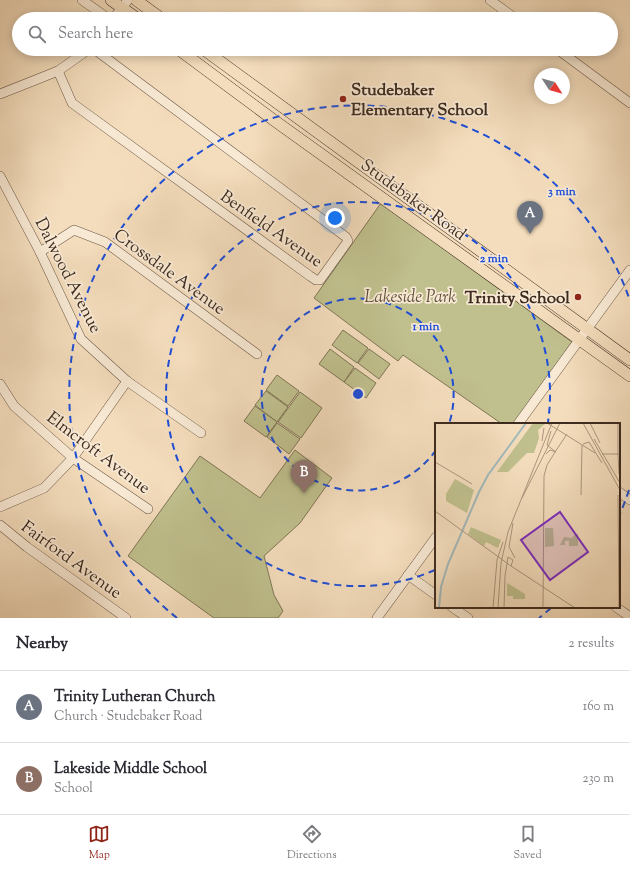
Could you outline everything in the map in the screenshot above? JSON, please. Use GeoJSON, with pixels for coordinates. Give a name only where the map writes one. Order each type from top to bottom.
{"type":"FeatureCollection","features":[{"type":"Feature","properties":{"kind":"main road"},"geometry":{"type":"LineString","coordinates":[[112,0],[125,4],[132,12]]}},
{"type":"Feature","properties":{"kind":"main road"},"geometry":{"type":"LineString","coordinates":[[136,0],[152,12]]}},
{"type":"Feature","properties":{"kind":"main road","name":"Studebaker Road"},"geometry":{"type":"LineString","coordinates":[[187,56],[275,121],[630,376]]}},
{"type":"Feature","properties":{"kind":"main road","name":"Studebaker Road"},"geometry":{"type":"LineString","coordinates":[[213,56],[630,360]]}},
{"type":"Feature","properties":{"kind":"street"},"geometry":{"type":"LineString","coordinates":[[82,0],[98,12]]}},
{"type":"Feature","properties":{"kind":"street"},"geometry":{"type":"LineString","coordinates":[[490,0],[506,12]]}},
{"type":"Feature","properties":{"kind":"street"},"geometry":{"type":"LineString","coordinates":[[119,12],[125,4]]}},
{"type":"Feature","properties":{"kind":"street"},"geometry":{"type":"LineString","coordinates":[[0,94],[58,71],[79,56]]}},
{"type":"Feature","properties":{"kind":"street","name":"Benfield Avenue"},"geometry":{"type":"LineString","coordinates":[[58,71],[72,103],[310,276],[316,280],[320,280],[348,242],[346,237],[103,56]]}},
{"type":"Feature","properties":{"kind":"street"},"geometry":{"type":"LineString","coordinates":[[566,56],[630,103]]}},
{"type":"Feature","properties":{"kind":"street","name":"Dalwood Avenue"},"geometry":{"type":"LineString","coordinates":[[0,176],[40,252],[81,339],[127,381],[201,433]]}},
{"type":"Feature","properties":{"kind":"street","name":"Crossdale Avenue"},"geometry":{"type":"LineString","coordinates":[[40,252],[74,230],[105,242],[257,354]]}},
{"type":"Feature","properties":{"kind":"street"},"geometry":{"type":"LineString","coordinates":[[521,423],[630,270]]}},
{"type":"Feature","properties":{"kind":"street"},"geometry":{"type":"LineString","coordinates":[[0,506],[44,488],[74,458],[127,381]]}},
{"type":"Feature","properties":{"kind":"street","name":"Elmcroft Avenue"},"geometry":{"type":"LineString","coordinates":[[0,384],[14,406],[74,458],[148,509]]}},
{"type":"Feature","properties":{"kind":"street"},"geometry":{"type":"LineString","coordinates":[[620,493],[630,500]]}},
{"type":"Feature","properties":{"kind":"street","name":"Fairford Avenue"},"geometry":{"type":"LineString","coordinates":[[0,525],[27,547],[126,618]]}},
{"type":"Feature","properties":{"kind":"street"},"geometry":{"type":"LineString","coordinates":[[377,618],[435,538]]}},
{"type":"Feature","properties":{"kind":"street"},"geometry":{"type":"LineString","coordinates":[[408,575],[435,594]]}},
{"type":"Feature","properties":{"kind":"street"},"geometry":{"type":"LineString","coordinates":[[453,608],[468,618]]}},
{"type":"Feature","properties":{"kind":"street"},"geometry":{"type":"LineString","coordinates":[[617,608],[630,617]]}},
{"type":"Feature","properties":{"kind":"green space","name":"Lakeside Park"},"geometry":{"type":"Polygon","coordinates":[[[381,203],[572,342],[514,423],[501,423],[403,355],[398,361],[314,298],[381,203]]]}},
{"type":"Feature","properties":{"kind":"green space"},"geometry":{"type":"Polygon","coordinates":[[[343,330],[368,348],[357,363],[332,345],[343,330]]]}},
{"type":"Feature","properties":{"kind":"green space"},"geometry":{"type":"Polygon","coordinates":[[[330,349],[354,367],[344,382],[319,364],[330,349]]]}},
{"type":"Feature","properties":{"kind":"green space"},"geometry":{"type":"Polygon","coordinates":[[[369,349],[390,364],[379,379],[358,363],[369,349]]]}},
{"type":"Feature","properties":{"kind":"green space"},"geometry":{"type":"Polygon","coordinates":[[[355,368],[376,383],[366,398],[344,382],[355,368]]]}},
{"type":"Feature","properties":{"kind":"green space"},"geometry":{"type":"Polygon","coordinates":[[[277,375],[299,391],[288,406],[266,390],[277,375]]]}},
{"type":"Feature","properties":{"kind":"green space"},"geometry":{"type":"Polygon","coordinates":[[[266,391],[288,407],[277,422],[255,405],[266,391]]]}},
{"type":"Feature","properties":{"kind":"green space"},"geometry":{"type":"Polygon","coordinates":[[[300,392],[322,408],[301,438],[278,422],[300,392]]]}},
{"type":"Feature","properties":{"kind":"green space"},"geometry":{"type":"Polygon","coordinates":[[[255,406],[277,422],[266,437],[244,421],[255,406]]]}},
{"type":"Feature","properties":{"kind":"green space"},"geometry":{"type":"Polygon","coordinates":[[[277,423],[300,439],[289,454],[267,437],[277,423]]]}},
{"type":"Feature","properties":{"kind":"green space"},"geometry":{"type":"Polygon","coordinates":[[[295,450],[332,478],[300,523],[264,556],[274,595],[283,611],[278,618],[214,618],[128,556],[200,456],[260,498],[295,450]]]}},
{"type":"Feature","properties":{"kind":"place","name":"Studebaker Elementary School"},"geometry":{"type":"Point","coordinates":[343,99]}},
{"type":"Feature","properties":{"kind":"place","name":"Trinity Lutheran Church"},"geometry":{"type":"Point","coordinates":[530,234]}},
{"type":"Feature","properties":{"kind":"place","name":"Trinity School"},"geometry":{"type":"Point","coordinates":[578,297]}},
{"type":"Feature","properties":{"kind":"place","name":"Lakeside Middle School"},"geometry":{"type":"Point","coordinates":[304,493]}}]}
